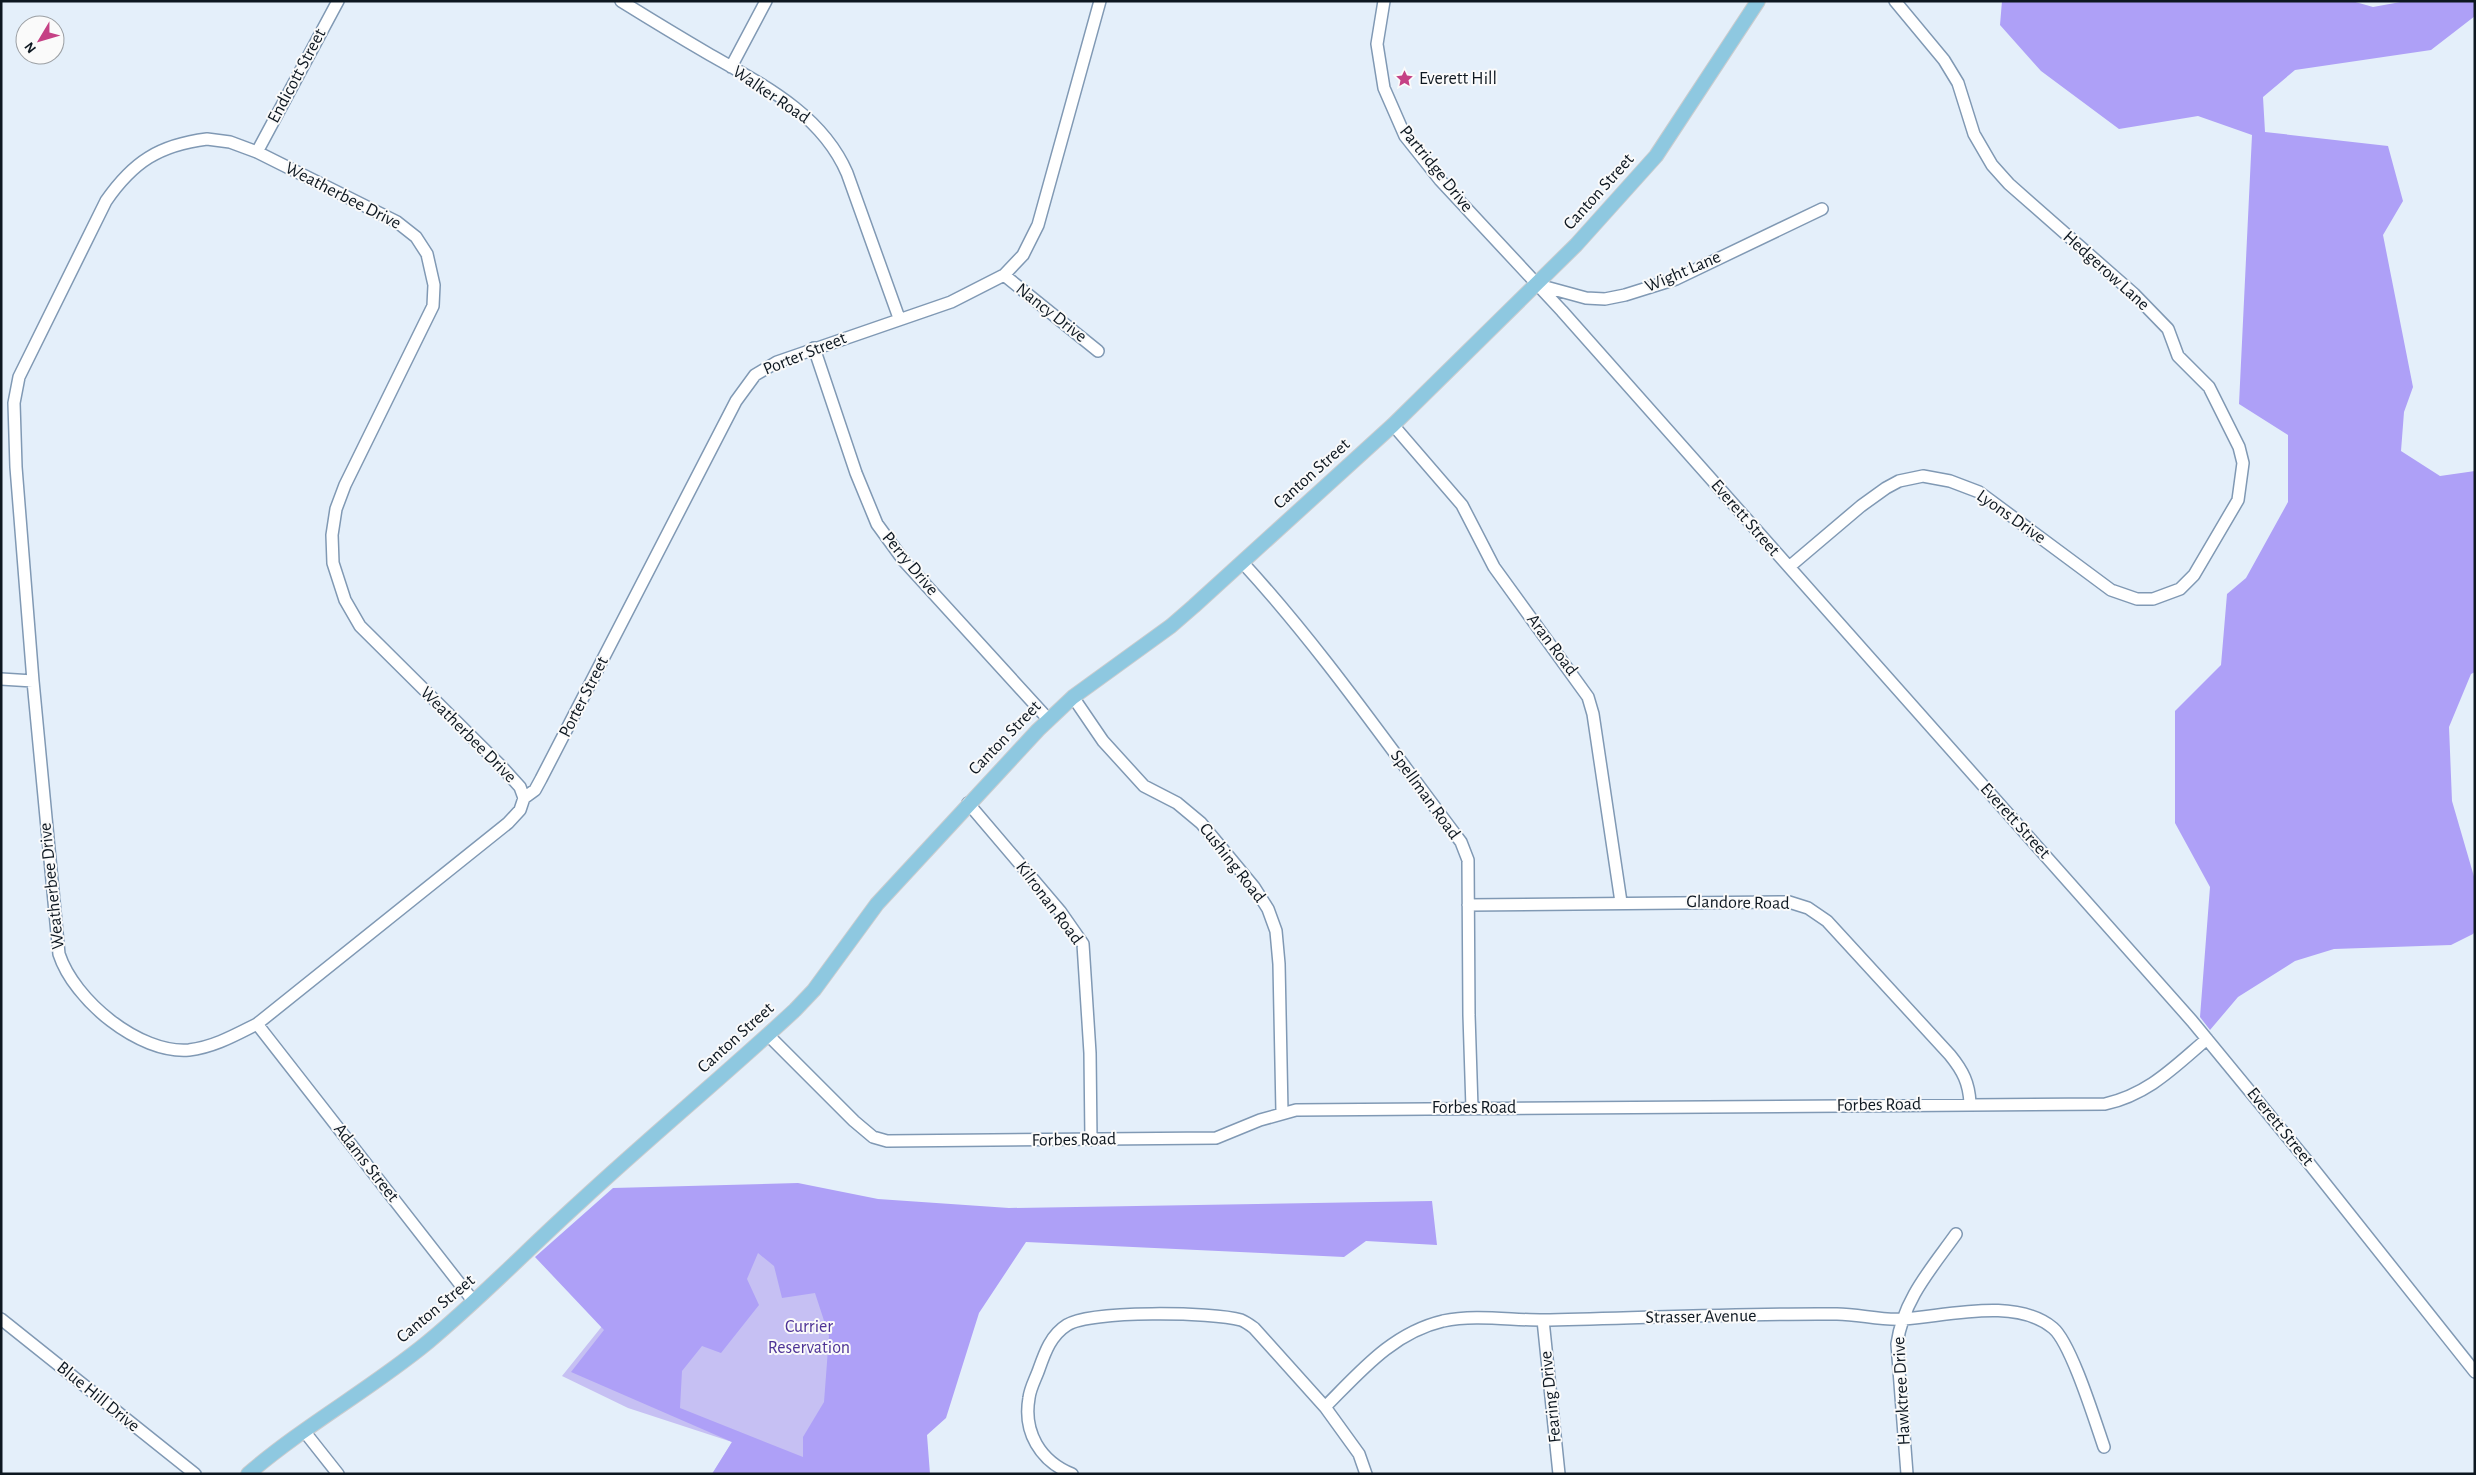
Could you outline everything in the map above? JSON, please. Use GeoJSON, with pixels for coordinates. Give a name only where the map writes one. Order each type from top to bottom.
{"type":"FeatureCollection","features":[{"type":"Feature","properties":{"kind":"main road","name":"Canton Street"},"geometry":{"type":"LineString","coordinates":[[248,1474],[304,1431],[390,1372],[474,1302],[635,1151],[768,1035],[814,990],[877,904],[968,803],[1049,720],[1073,697],[1171,626],[1393,425],[1538,284],[1576,245],[1653,159],[1758,1]]}},
{"type":"Feature","properties":{"kind":"street","name":"Endicott Street"},"geometry":{"type":"LineString","coordinates":[[257,152],[338,1]]}},
{"type":"Feature","properties":{"kind":"street","name":"Walker Road"},"geometry":{"type":"LineString","coordinates":[[622,1],[801,112],[820,130],[834,147],[850,180],[899,318]]}},
{"type":"Feature","properties":{"kind":"street"},"geometry":{"type":"LineString","coordinates":[[730,67],[766,1]]}},
{"type":"Feature","properties":{"kind":"street","name":"Porter Street"},"geometry":{"type":"LineString","coordinates":[[524,798],[535,790],[542,779],[741,390],[752,378],[765,368],[814,348],[951,302],[1004,275],[1024,255],[1035,234],[1100,1]]}},
{"type":"Feature","properties":{"kind":"street","name":"Partridge Drive"},"geometry":{"type":"LineString","coordinates":[[1384,1],[1378,44],[1384,88],[1405,136],[1440,180],[1538,284]]}},
{"type":"Feature","properties":{"kind":"street","name":"Hedgerow Lane"},"geometry":{"type":"LineString","coordinates":[[1895,1],[1944,60],[1958,83],[1974,134],[1992,165],[2009,184],[2134,294],[2168,329],[2178,356],[2209,387],[2240,447],[2243,463],[2238,500],[2204,560]]}},
{"type":"Feature","properties":{"kind":"street","name":"Weatherbee Drive"},"geometry":{"type":"LineString","coordinates":[[200,140],[230,142],[257,152],[397,222],[416,237],[427,254],[434,285],[433,306],[340,497],[332,535],[333,563],[344,600],[360,626],[500,766],[520,787],[524,798],[520,810],[508,823],[257,1024],[213,1045],[175,1050],[139,1039],[123,1030],[71,981],[61,962],[55,931],[33,681],[16,467],[14,403],[19,377],[106,201],[119,183],[136,166],[167,147],[200,140]]}},
{"type":"Feature","properties":{"kind":"street","name":"Wight Lane"},"geometry":{"type":"LineString","coordinates":[[1538,284],[1586,298],[1605,299],[1625,295],[1676,278],[1822,209]]}},
{"type":"Feature","properties":{"kind":"street","name":"Nancy Drive"},"geometry":{"type":"LineString","coordinates":[[1004,275],[1098,351]]}},
{"type":"Feature","properties":{"kind":"street","name":"Everett Street"},"geometry":{"type":"LineString","coordinates":[[1538,284],[2207,1039],[2308,1162],[2475,1372]]}},
{"type":"Feature","properties":{"kind":"street","name":"Perry Drive"},"geometry":{"type":"LineString","coordinates":[[814,348],[856,473],[877,524],[904,561],[1049,720]]}},
{"type":"Feature","properties":{"kind":"street","name":"Aran Road"},"geometry":{"type":"LineString","coordinates":[[1393,425],[1462,505],[1494,567],[1587,693],[1594,714],[1621,902]]}},
{"type":"Feature","properties":{"kind":"street","name":"Lyons Drive"},"geometry":{"type":"LineString","coordinates":[[1789,567],[1861,506],[1886,488],[1899,481],[1923,476],[1950,481],[1979,492],[2104,586],[2129,597],[2146,600],[2172,593],[2186,583],[2204,560]]}},
{"type":"Feature","properties":{"kind":"street","name":"Spellman Road"},"geometry":{"type":"LineString","coordinates":[[1242,562],[1340,678],[1461,842],[1468,860],[1468,1015],[1472,1108]]}},
{"type":"Feature","properties":{"kind":"street"},"geometry":{"type":"LineString","coordinates":[[1,679],[33,681]]}},
{"type":"Feature","properties":{"kind":"street","name":"Cushing Road"},"geometry":{"type":"LineString","coordinates":[[1073,697],[1102,741],[1144,786],[1176,803],[1202,824],[1254,887],[1268,909],[1276,931],[1279,964],[1282,1112]]}},
{"type":"Feature","properties":{"kind":"street","name":"Kilronan Road"},"geometry":{"type":"LineString","coordinates":[[968,803],[1060,912],[1083,944],[1090,1053],[1091,1140]]}},
{"type":"Feature","properties":{"kind":"street","name":"Glandore Road"},"geometry":{"type":"LineString","coordinates":[[1468,905],[1621,902],[1789,902],[1808,908],[1828,921],[1963,1070],[1970,1088],[1970,1103]]}},
{"type":"Feature","properties":{"kind":"street","name":"Adams Street"},"geometry":{"type":"LineString","coordinates":[[257,1024],[474,1302]]}},
{"type":"Feature","properties":{"kind":"street","name":"Forbes Road"},"geometry":{"type":"LineString","coordinates":[[768,1035],[854,1120],[873,1137],[886,1142],[1216,1138],[1282,1112],[1296,1110],[1847,1106],[1970,1103],[2105,1104],[2120,1100],[2151,1086],[2207,1039]]}},
{"type":"Feature","properties":{"kind":"street","name":"Hawktree Drive"},"geometry":{"type":"LineString","coordinates":[[1907,1474],[1897,1344],[1903,1319],[1915,1291],[1956,1234]]}},
{"type":"Feature","properties":{"kind":"street","name":"Strasser Avenue"},"geometry":{"type":"LineString","coordinates":[[1325,1407],[1376,1357],[1413,1331],[1443,1321],[1464,1319],[1543,1320],[1839,1314],[1903,1319],[1946,1313],[2007,1311],[2024,1314],[2052,1328],[2069,1354],[2104,1446]]}},
{"type":"Feature","properties":{"kind":"street"},"geometry":{"type":"LineString","coordinates":[[1072,1474],[1054,1465],[1034,1443],[1028,1424],[1029,1398],[1045,1353],[1054,1335],[1068,1324],[1083,1319],[1132,1315],[1206,1316],[1244,1321],[1254,1328],[1325,1407],[1359,1454],[1366,1474]]}},
{"type":"Feature","properties":{"kind":"street","name":"Blue Hill Drive"},"geometry":{"type":"LineString","coordinates":[[1,1319],[195,1474]]}},
{"type":"Feature","properties":{"kind":"street","name":"Fearing Drive"},"geometry":{"type":"LineString","coordinates":[[1543,1320],[1558,1474]]}},
{"type":"Feature","properties":{"kind":"street"},"geometry":{"type":"LineString","coordinates":[[304,1431],[338,1474]]}},
{"type":"Feature","properties":{"kind":"green space","name":"Currier Reservation"},"geometry":{"type":"Polygon","coordinates":[[[610,1197],[993,1217],[900,1474],[712,1474],[732,1442],[628,1408],[562,1376],[607,1320],[610,1197]]]}},
{"type":"Feature","properties":{"kind":"shaded area"},"geometry":{"type":"Polygon","coordinates":[[[2002,1],[2352,1],[2373,7],[2406,1],[2475,1],[2475,16],[2431,50],[2295,70],[2263,97],[2265,132],[2388,146],[2403,201],[2383,235],[2413,387],[2404,412],[2401,451],[2440,476],[2475,471],[2475,672],[2471,674],[2449,727],[2452,801],[2475,880],[2475,931],[2473,934],[2451,945],[2334,949],[2295,961],[2238,997],[2210,1030],[2200,1017],[2210,887],[2175,823],[2175,711],[2221,665],[2227,594],[2246,578],[2288,502],[2288,435],[2239,404],[2252,135],[2198,116],[2119,129],[2041,71],[2000,25],[2002,1]]]}},
{"type":"Feature","properties":{"kind":"shaded area","name":"Currier Reservation"},"geometry":{"type":"Polygon","coordinates":[[[798,1183],[878,1199],[1009,1208],[1432,1201],[1437,1245],[1366,1241],[1344,1257],[1026,1242],[979,1313],[946,1418],[927,1435],[930,1474],[712,1474],[732,1442],[571,1372],[604,1330],[535,1257],[613,1188],[798,1183]],[[758,1253],[747,1279],[759,1305],[721,1353],[702,1346],[682,1371],[680,1408],[803,1457],[803,1437],[824,1402],[829,1336],[815,1293],[782,1298],[774,1266],[758,1253]]]}},
{"type":"Feature","properties":{"kind":"place","name":"Everett Hill"},"geometry":{"type":"Point","coordinates":[1405,79]}}]}
